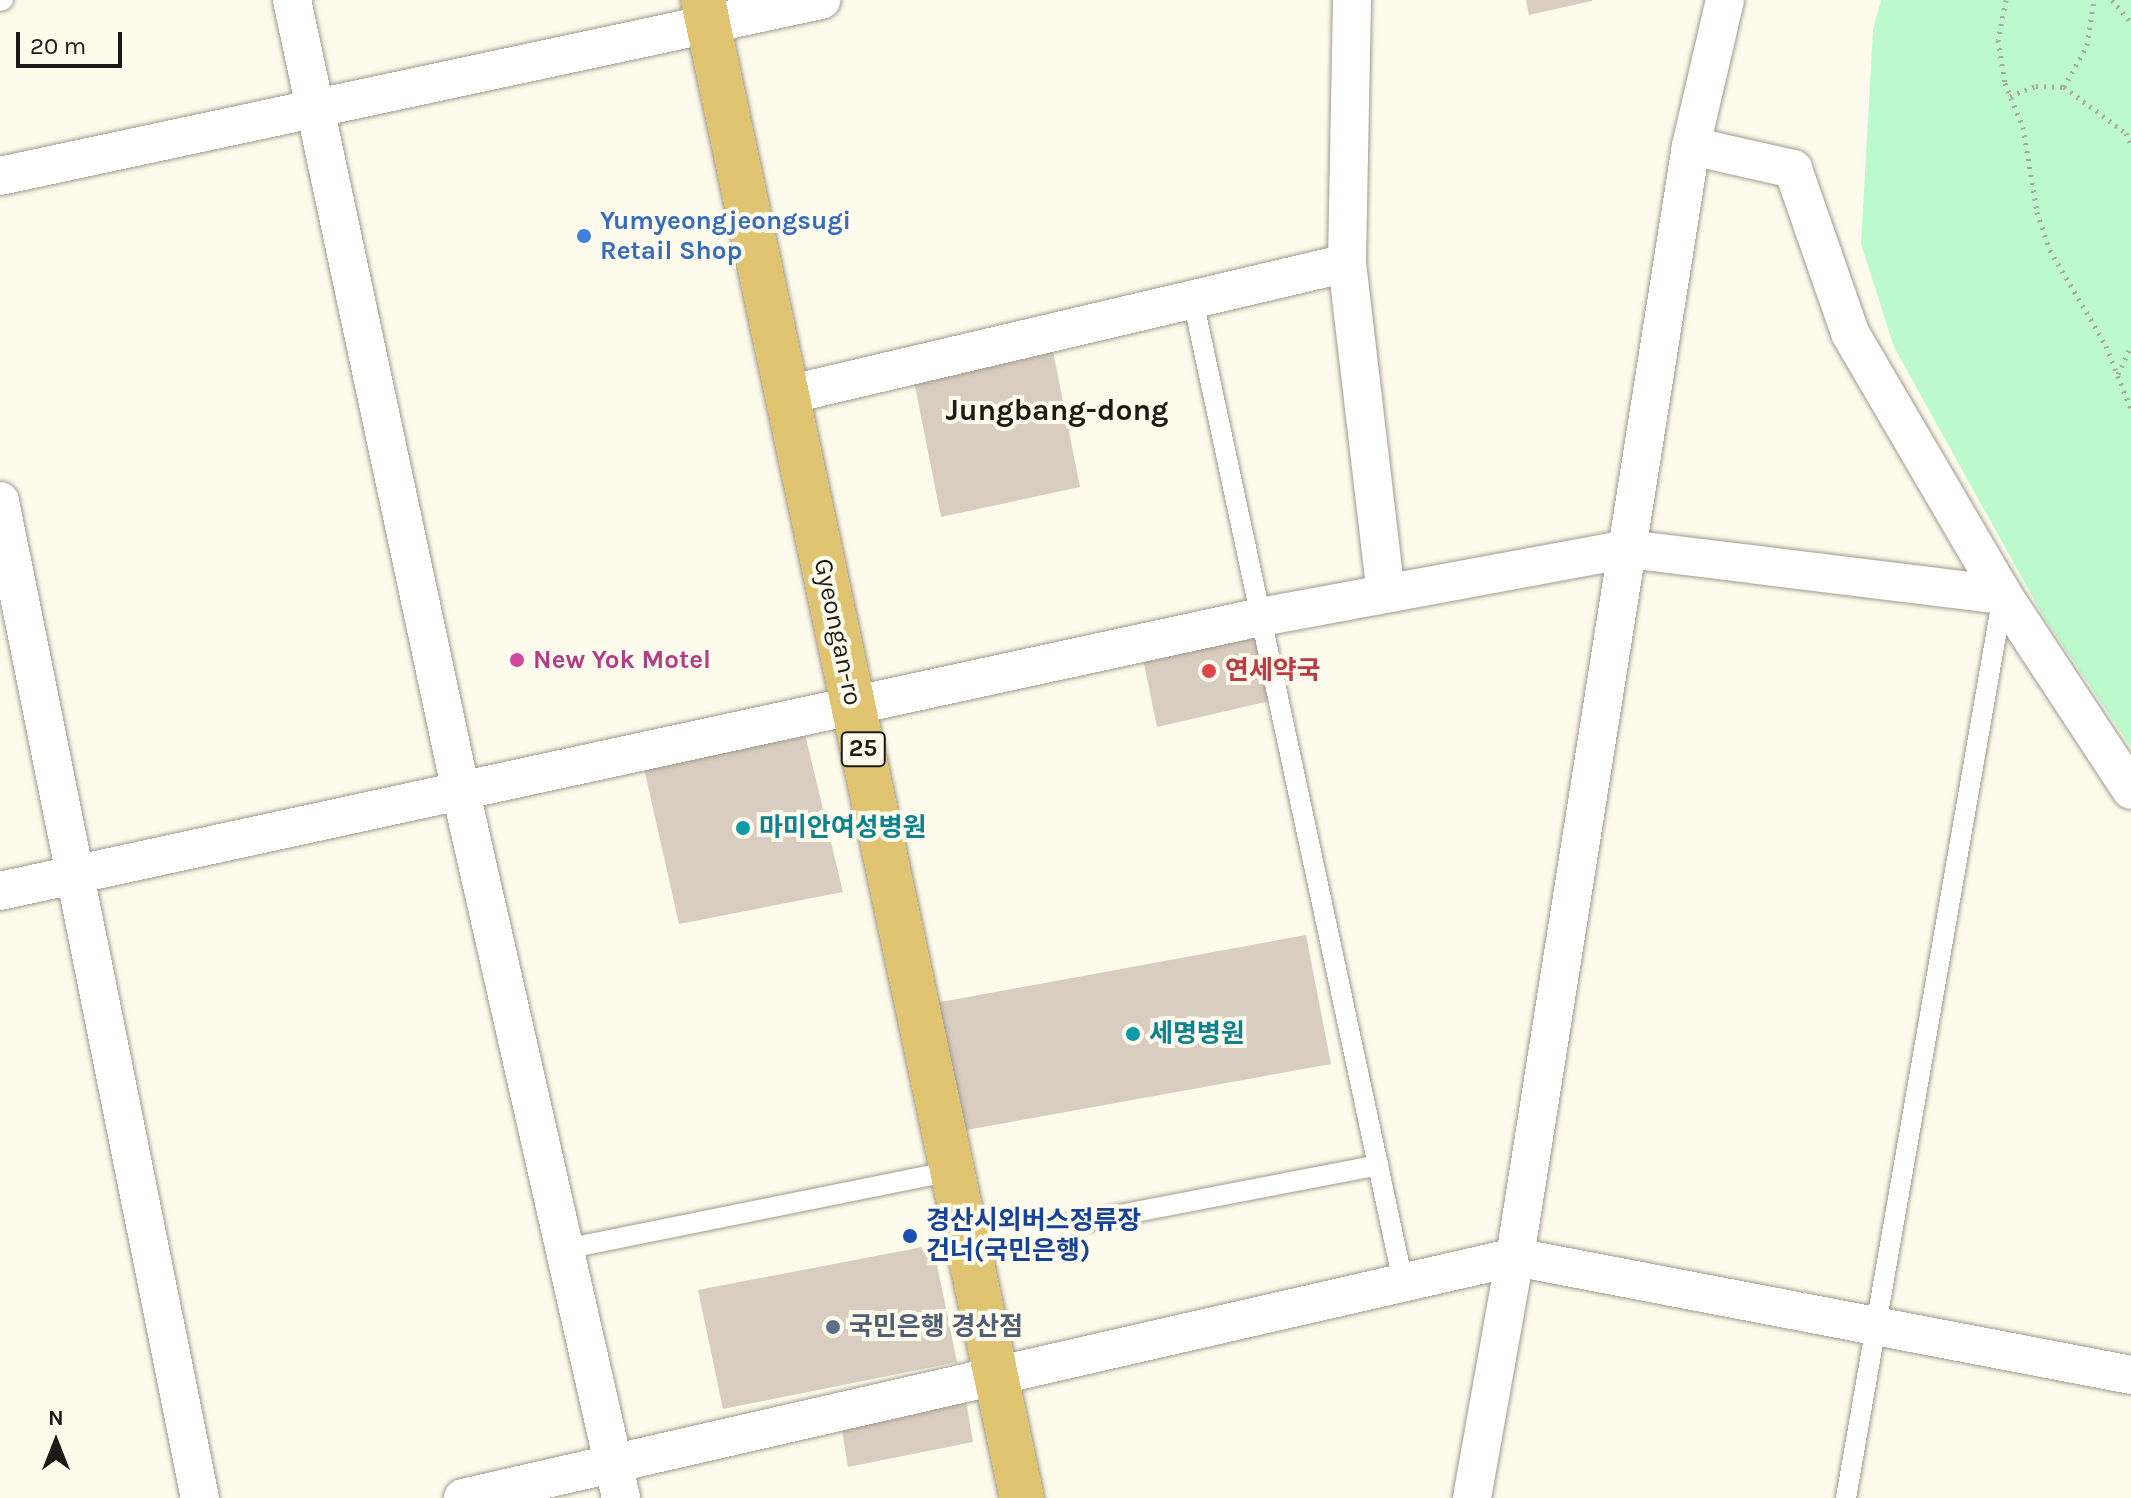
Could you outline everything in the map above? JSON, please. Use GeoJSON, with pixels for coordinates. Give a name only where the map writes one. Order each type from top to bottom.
{"type":"FeatureCollection","features":[{"type":"Feature","properties":{"kind":"main road","name":"Gyeongan-ro"},"geometry":{"type":"LineString","coordinates":[[705,12],[1022,1498]]}},
{"type":"Feature","properties":{"kind":"street"},"geometry":{"type":"LineString","coordinates":[[292,0],[460,788],[618,1481]]}},
{"type":"Feature","properties":{"kind":"street"},"geometry":{"type":"LineString","coordinates":[[0,176],[316,108],[705,12],[821,0]]}},
{"type":"Feature","properties":{"kind":"street"},"geometry":{"type":"LineString","coordinates":[[1352,0],[1347,263],[1386,594]]}},
{"type":"Feature","properties":{"kind":"street"},"geometry":{"type":"LineString","coordinates":[[1472,1498],[1515,1257],[1691,146],[1725,0]]}},
{"type":"Feature","properties":{"kind":"street"},"geometry":{"type":"LineString","coordinates":[[1691,146],[1793,169],[1850,333],[2003,595],[2131,790]]}},
{"type":"Feature","properties":{"kind":"street"},"geometry":{"type":"LineString","coordinates":[[787,395],[1347,263]]}},
{"type":"Feature","properties":{"kind":"street"},"geometry":{"type":"LineString","coordinates":[[0,501],[200,1498]]}},
{"type":"Feature","properties":{"kind":"street"},"geometry":{"type":"LineString","coordinates":[[0,891],[460,788],[1261,617],[1628,549],[2003,595]]}},
{"type":"Feature","properties":{"kind":"street"},"geometry":{"type":"LineString","coordinates":[[463,1498],[618,1481],[996,1376],[1515,1257],[2131,1375]]}},
{"type":"Feature","properties":{"kind":"lane"},"geometry":{"type":"LineString","coordinates":[[1193,300],[1403,1282]]}},
{"type":"Feature","properties":{"kind":"lane"},"geometry":{"type":"LineString","coordinates":[[1846,1498],[2003,595]]}},
{"type":"Feature","properties":{"kind":"lane"},"geometry":{"type":"LineString","coordinates":[[969,1244],[1378,1165]]}},
{"type":"Feature","properties":{"kind":"lane"},"geometry":{"type":"LineString","coordinates":[[565,1249],[953,1171]]}},
{"type":"Feature","properties":{"kind":"path"},"geometry":{"type":"LineString","coordinates":[[2006,0],[1998,40],[2010,96],[2023,127],[2037,212],[2050,250],[2076,289],[2131,409]]}},
{"type":"Feature","properties":{"kind":"path"},"geometry":{"type":"LineString","coordinates":[[2064,87],[2087,45],[2094,0]]}},
{"type":"Feature","properties":{"kind":"path"},"geometry":{"type":"LineString","coordinates":[[2112,0],[2131,23]]}},
{"type":"Feature","properties":{"kind":"path"},"geometry":{"type":"LineString","coordinates":[[2010,96],[2036,86],[2064,87],[2126,133],[2131,144]]}},
{"type":"Feature","properties":{"kind":"path"},"geometry":{"type":"LineString","coordinates":[[2117,375],[2128,361],[2131,346]]}},
{"type":"Feature","properties":{"kind":"green space"},"geometry":{"type":"Polygon","coordinates":[[[1881,0],[2131,0],[2131,747],[2042,614],[1894,347],[1861,244],[1873,30],[1881,0]]]}},
{"type":"Feature","properties":{"kind":"building"},"geometry":{"type":"Polygon","coordinates":[[[1526,0],[1592,0],[1592,1],[1529,15],[1526,0]]]}},
{"type":"Feature","properties":{"kind":"building"},"geometry":{"type":"Polygon","coordinates":[[[1051,341],[1080,487],[941,517],[912,371],[1051,341]]]}},
{"type":"Feature","properties":{"kind":"building","name":"연세약국"},"geometry":{"type":"Polygon","coordinates":[[[1261,617],[1278,699],[1157,727],[1140,644],[1261,617]]]}},
{"type":"Feature","properties":{"kind":"building","name":"마미안여성병원"},"geometry":{"type":"Polygon","coordinates":[[[804,730],[843,892],[679,924],[643,764],[804,730]]]}},
{"type":"Feature","properties":{"kind":"building","name":"세명병원"},"geometry":{"type":"Polygon","coordinates":[[[1306,935],[1331,1064],[961,1131],[935,1003],[1306,935]]]}},
{"type":"Feature","properties":{"kind":"building"},"geometry":{"type":"Polygon","coordinates":[[[933,1245],[957,1362],[723,1409],[698,1290],[933,1245]]]}},
{"type":"Feature","properties":{"kind":"building"},"geometry":{"type":"Polygon","coordinates":[[[965,1396],[973,1442],[848,1467],[840,1419],[965,1396]]]}},
{"type":"Feature","properties":{"kind":"place","name":"Yumyeongjeongsugi Retail Shop"},"geometry":{"type":"Point","coordinates":[584,236]}},
{"type":"Feature","properties":{"kind":"place","name":"New Yok Motel"},"geometry":{"type":"Point","coordinates":[517,660]}},
{"type":"Feature","properties":{"kind":"place","name":"연세약국"},"geometry":{"type":"Point","coordinates":[1209,671]}},
{"type":"Feature","properties":{"kind":"place","name":"마미안여성병원"},"geometry":{"type":"Point","coordinates":[743,828]}},
{"type":"Feature","properties":{"kind":"place","name":"세명병원"},"geometry":{"type":"Point","coordinates":[1133,1034]}},
{"type":"Feature","properties":{"kind":"place","name":"경산시외버스정류장 건너(국민은행)"},"geometry":{"type":"Point","coordinates":[910,1236]}},
{"type":"Feature","properties":{"kind":"place","name":"국민은행 경산점"},"geometry":{"type":"Point","coordinates":[833,1327]}},
{"type":"Feature","properties":{"kind":"district","name":"Jungbang-dong"},"geometry":{"type":"Point","coordinates":[1057,410]}}]}
